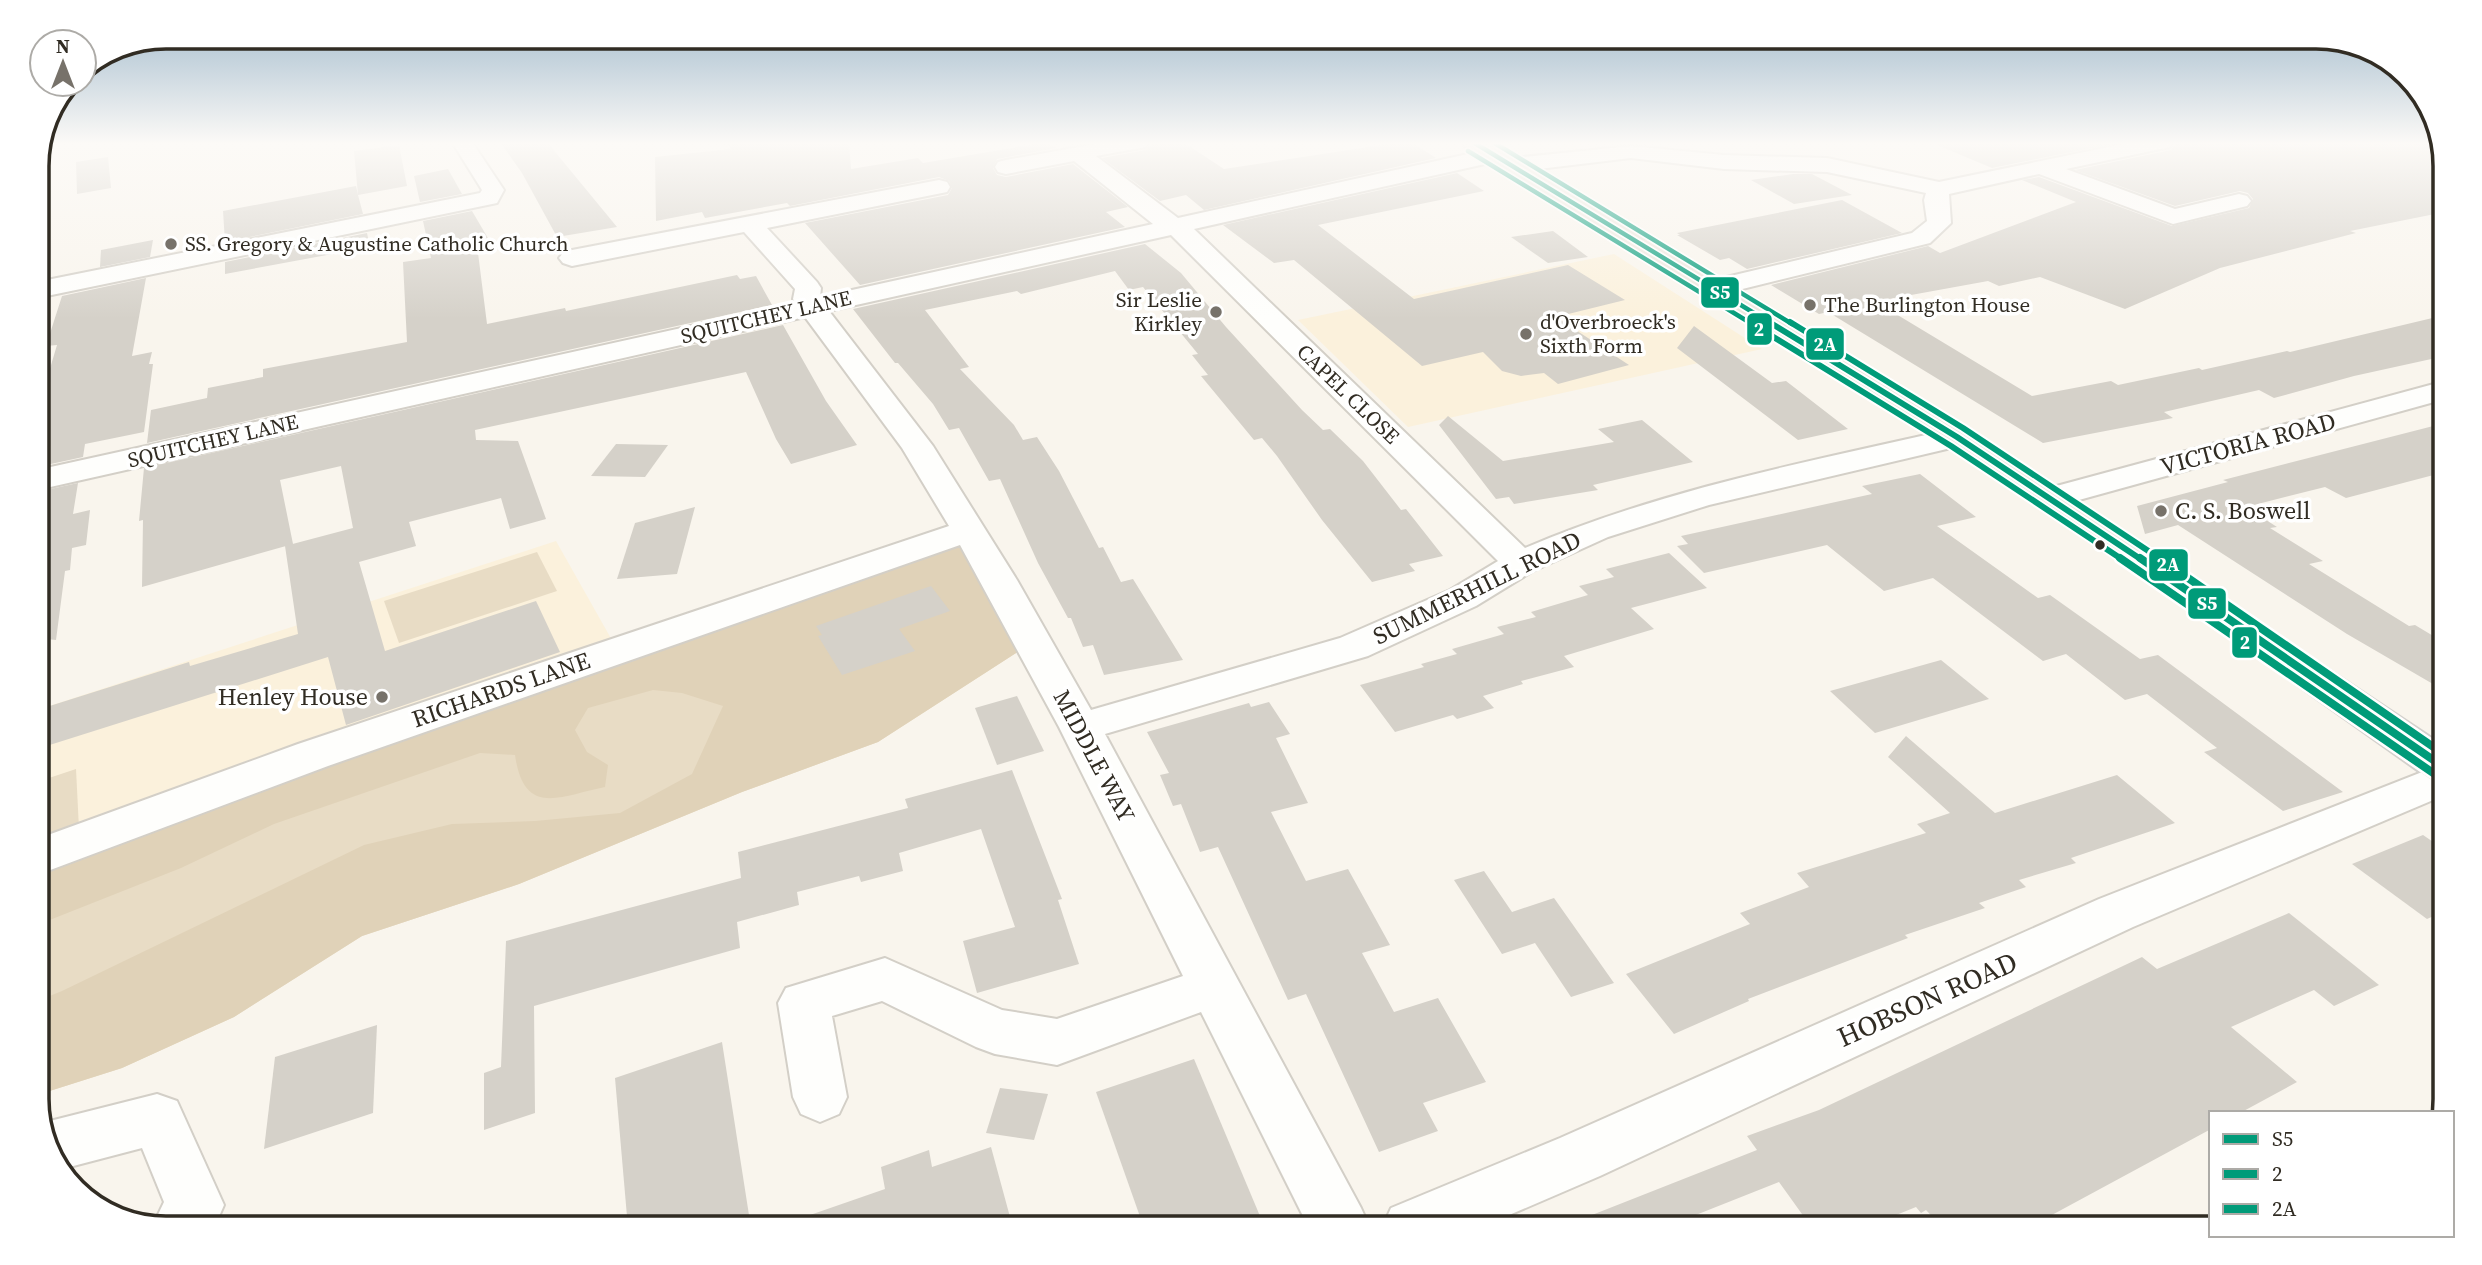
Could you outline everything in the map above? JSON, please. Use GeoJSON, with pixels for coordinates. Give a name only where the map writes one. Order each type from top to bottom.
{"type":"FeatureCollection","features":[{"type":"Feature","properties":{"kind":"main road"},"geometry":{"type":"LineString","coordinates":[[1571,201],[1957,437],[2433,760]]}},
{"type":"Feature","properties":{"kind":"street"},"geometry":{"type":"LineString","coordinates":[[49,287],[474,201]]}},
{"type":"Feature","properties":{"kind":"street"},"geometry":{"type":"LineString","coordinates":[[572,258],[870,201]]}},
{"type":"Feature","properties":{"kind":"street","name":"CAPEL CLOSE"},"geometry":{"type":"LineString","coordinates":[[1140,201],[1173,226],[1520,563]]}},
{"type":"Feature","properties":{"kind":"street","name":"SQUITCHEY LANE"},"geometry":{"type":"LineString","coordinates":[[49,477],[1173,226],[1298,201]]}},
{"type":"Feature","properties":{"kind":"street"},"geometry":{"type":"LineString","coordinates":[[1714,288],[1921,238],[1938,223],[1936,201]]}},
{"type":"Feature","properties":{"kind":"street"},"geometry":{"type":"LineString","coordinates":[[2132,201],[2173,216],[2239,201]]}},
{"type":"Feature","properties":{"kind":"street","name":"MIDDLE WAY"},"geometry":{"type":"LineString","coordinates":[[751,225],[808,288],[806,299],[917,446],[999,580],[1080,727],[1334,1216]]}},
{"type":"Feature","properties":{"kind":"street","name":"VICTORIA ROAD"},"geometry":{"type":"LineString","coordinates":[[2050,498],[2433,393]]}},
{"type":"Feature","properties":{"kind":"street","name":"SUMMERHILL ROAD"},"geometry":{"type":"LineString","coordinates":[[1080,727],[1354,648],[1464,598],[1520,563],[1596,530],[1699,497],[1957,437]]}},
{"type":"Feature","properties":{"kind":"street","name":"RICHARDS LANE"},"geometry":{"type":"LineString","coordinates":[[49,853],[326,750],[968,531]]}},
{"type":"Feature","properties":{"kind":"street","name":"HOBSON ROAD"},"geometry":{"type":"LineString","coordinates":[[1440,1216],[1580,1157],[2116,914],[2433,783]]}},
{"type":"Feature","properties":{"kind":"street"},"geometry":{"type":"LineString","coordinates":[[820,1097],[804,1003],[885,979],[995,1031],[1057,1042],[1214,986]]}},
{"type":"Feature","properties":{"kind":"street"},"geometry":{"type":"LineString","coordinates":[[58,1144],[157,1119],[195,1205],[188,1216]]}},
{"type":"Feature","properties":{"kind":"shaded area","name":"d'Overbroeck's Sixth Form"},"geometry":{"type":"Polygon","coordinates":[[[1614,254],[1762,349],[1408,427],[1298,320],[1614,254]]]}},
{"type":"Feature","properties":{"kind":"shaded area"},"geometry":{"type":"Polygon","coordinates":[[[556,541],[613,642],[49,842],[49,706],[556,541]]]}},
{"type":"Feature","properties":{"kind":"shaded area"},"geometry":{"type":"Polygon","coordinates":[[[958,542],[1019,651],[878,742],[742,792],[519,884],[362,936],[234,1017],[122,1068],[49,1091],[49,866],[958,542]]]}},
{"type":"Feature","properties":{"kind":"shaded area"},"geometry":{"type":"Polygon","coordinates":[[[958,542],[1019,651],[878,742],[742,792],[519,884],[362,936],[234,1017],[122,1068],[49,1091],[49,996],[364,845],[452,824],[535,821],[620,813],[692,774],[723,706],[682,693],[653,690],[588,708],[575,730],[587,752],[608,765],[605,787],[546,798],[527,788],[520,775],[515,755],[480,753],[274,824],[181,868],[49,920],[49,865],[431,721],[958,542]]]}},
{"type":"Feature","properties":{"kind":"shaded area"},"geometry":{"type":"Polygon","coordinates":[[[537,552],[557,591],[399,643],[384,601],[537,552]]]}},
{"type":"Feature","properties":{"kind":"shaded area"},"geometry":{"type":"Polygon","coordinates":[[[76,769],[79,829],[49,840],[49,778],[76,769]]]}},
{"type":"Feature","properties":{"kind":"building"},"geometry":{"type":"Polygon","coordinates":[[[276,201],[360,201],[363,214],[225,242],[223,211],[276,201]]]}},
{"type":"Feature","properties":{"kind":"building"},"geometry":{"type":"Polygon","coordinates":[[[537,201],[596,201],[617,227],[557,237],[537,201]]]}},
{"type":"Feature","properties":{"kind":"building"},"geometry":{"type":"Polygon","coordinates":[[[656,201],[816,201],[790,206],[787,203],[705,218],[702,212],[656,221],[656,201]]]}},
{"type":"Feature","properties":{"kind":"building"},"geometry":{"type":"Polygon","coordinates":[[[917,201],[1120,201],[1128,207],[1106,212],[1125,227],[860,285],[805,223],[917,201]]]}},
{"type":"Feature","properties":{"kind":"building"},"geometry":{"type":"Polygon","coordinates":[[[1193,201],[1244,201],[1204,210],[1193,201]]]}},
{"type":"Feature","properties":{"kind":"building"},"geometry":{"type":"Polygon","coordinates":[[[1331,201],[1435,201],[1318,225],[1414,299],[1568,265],[1625,300],[1556,317],[1629,365],[1558,384],[1544,373],[1521,376],[1502,371],[1483,352],[1422,366],[1294,260],[1274,263],[1223,225],[1331,201]]]}},
{"type":"Feature","properties":{"kind":"building"},"geometry":{"type":"Polygon","coordinates":[[[1789,201],[1813,201],[1794,204],[1789,201]]]}},
{"type":"Feature","properties":{"kind":"building"},"geometry":{"type":"Polygon","coordinates":[[[1844,201],[1902,233],[1747,269],[1729,258],[1720,260],[1677,233],[1844,201]]]}},
{"type":"Feature","properties":{"kind":"building"},"geometry":{"type":"Polygon","coordinates":[[[2074,201],[2104,201],[2172,226],[2249,208],[2252,201],[2433,201],[2433,214],[2350,231],[2356,233],[2220,268],[2125,309],[2040,277],[1999,286],[1988,281],[1889,299],[1894,302],[1881,305],[2032,396],[2111,381],[2118,385],[2199,368],[2202,370],[2433,318],[2433,359],[2354,376],[2274,398],[2259,390],[2164,412],[2173,418],[2043,443],[1828,312],[1819,314],[1771,285],[1928,246],[1940,253],[2076,202],[2074,201]]]}},
{"type":"Feature","properties":{"kind":"building"},"geometry":{"type":"Polygon","coordinates":[[[2161,201],[2197,201],[2175,206],[2161,201]]]}},
{"type":"Feature","properties":{"kind":"building"},"geometry":{"type":"Polygon","coordinates":[[[472,211],[495,250],[478,253],[487,324],[565,308],[566,311],[737,275],[740,279],[756,276],[772,305],[147,443],[151,410],[207,398],[208,388],[263,377],[263,369],[407,342],[403,262],[431,258],[423,221],[472,211]]]}},
{"type":"Feature","properties":{"kind":"building"},"geometry":{"type":"Polygon","coordinates":[[[1553,231],[1588,257],[1548,263],[1511,237],[1553,231]]]}},
{"type":"Feature","properties":{"kind":"building"},"geometry":{"type":"Polygon","coordinates":[[[367,233],[370,247],[225,274],[225,262],[367,233]]]}},
{"type":"Feature","properties":{"kind":"building"},"geometry":{"type":"Polygon","coordinates":[[[153,240],[150,257],[100,267],[101,250],[153,240]]]}},
{"type":"Feature","properties":{"kind":"building"},"geometry":{"type":"Polygon","coordinates":[[[1145,244],[1181,273],[1302,410],[1323,430],[1330,429],[1363,461],[1401,510],[1406,509],[1443,556],[1409,564],[1415,571],[1372,582],[1322,520],[1277,456],[1262,438],[1254,440],[1201,376],[1208,375],[1192,355],[1198,354],[1143,287],[1129,290],[1115,271],[1021,294],[1017,291],[925,310],[969,367],[960,369],[1014,425],[1023,440],[1037,437],[1121,582],[1133,579],[1183,660],[1104,675],[1093,645],[1083,647],[1071,618],[1068,618],[1038,563],[1000,479],[989,481],[959,428],[949,430],[933,404],[898,363],[895,363],[853,309],[1145,244]]]}},
{"type":"Feature","properties":{"kind":"building"},"geometry":{"type":"Polygon","coordinates":[[[146,278],[132,356],[152,352],[149,364],[153,364],[144,432],[85,444],[83,457],[49,464],[49,372],[57,345],[49,346],[49,337],[62,296],[146,278]]]}},
{"type":"Feature","properties":{"kind":"building"},"geometry":{"type":"Polygon","coordinates":[[[783,325],[826,401],[857,445],[791,464],[776,439],[746,372],[475,430],[476,440],[518,441],[546,519],[510,529],[501,498],[409,522],[416,546],[359,562],[385,651],[536,601],[560,652],[346,725],[328,657],[49,745],[49,706],[189,662],[190,666],[298,634],[285,546],[142,587],[143,520],[139,521],[144,468],[783,325]],[[341,466],[280,480],[293,544],[353,528],[341,466]]]}},
{"type":"Feature","properties":{"kind":"building"},"geometry":{"type":"Polygon","coordinates":[[[1694,326],[1772,383],[1786,381],[1848,429],[1798,440],[1677,348],[1694,326]]]}},
{"type":"Feature","properties":{"kind":"building"},"geometry":{"type":"Polygon","coordinates":[[[1448,416],[1503,461],[1614,442],[1598,429],[1642,420],[1693,462],[1593,485],[1598,490],[1514,504],[1509,497],[1496,499],[1439,425],[1448,416]]]}},
{"type":"Feature","properties":{"kind":"building"},"geometry":{"type":"Polygon","coordinates":[[[2433,426],[2433,475],[2346,498],[2325,487],[2246,507],[2277,527],[2270,528],[2323,561],[2309,564],[2409,626],[2415,625],[2433,636],[2433,684],[2347,634],[2178,525],[2145,534],[2137,506],[2228,482],[2223,480],[2433,426]]]}},
{"type":"Feature","properties":{"kind":"building"},"geometry":{"type":"Polygon","coordinates":[[[616,444],[668,445],[645,477],[591,476],[616,444]]]}},
{"type":"Feature","properties":{"kind":"building"},"geometry":{"type":"Polygon","coordinates":[[[1920,474],[1976,517],[1937,526],[2038,598],[2050,595],[2140,659],[2158,655],[2343,792],[2283,811],[2204,752],[2217,748],[2147,694],[2125,700],[2066,654],[2043,661],[1933,578],[1884,591],[1827,545],[1704,573],[1677,546],[1688,544],[1681,536],[1872,494],[1862,486],[1920,474]]]}},
{"type":"Feature","properties":{"kind":"building"},"geometry":{"type":"Polygon","coordinates":[[[78,483],[73,514],[90,510],[86,545],[72,548],[70,570],[65,571],[56,640],[49,639],[49,489],[78,483]]]}},
{"type":"Feature","properties":{"kind":"building"},"geometry":{"type":"Polygon","coordinates":[[[695,507],[677,574],[617,579],[635,523],[695,507]]]}},
{"type":"Feature","properties":{"kind":"building"},"geometry":{"type":"Polygon","coordinates":[[[1669,553],[1707,588],[1631,608],[1654,629],[1564,656],[1574,667],[1521,681],[1523,684],[1483,696],[1494,708],[1457,719],[1453,715],[1395,732],[1360,685],[1424,667],[1421,664],[1457,654],[1452,649],[1504,634],[1497,627],[1536,617],[1531,612],[1588,595],[1579,586],[1614,577],[1606,569],[1669,553]]]}},
{"type":"Feature","properties":{"kind":"building"},"geometry":{"type":"Polygon","coordinates":[[[931,586],[950,611],[899,629],[915,651],[842,675],[818,636],[822,635],[816,626],[931,586]]]}},
{"type":"Feature","properties":{"kind":"building"},"geometry":{"type":"Polygon","coordinates":[[[1941,660],[1989,699],[1875,733],[1830,691],[1941,660]]]}},
{"type":"Feature","properties":{"kind":"building"},"geometry":{"type":"Polygon","coordinates":[[[1017,696],[1044,751],[997,765],[975,708],[1017,696]]]}},
{"type":"Feature","properties":{"kind":"building"},"geometry":{"type":"Polygon","coordinates":[[[1269,702],[1290,734],[1276,738],[1308,803],[1271,812],[1306,881],[1348,869],[1390,945],[1362,953],[1394,1012],[1438,998],[1486,1082],[1423,1103],[1438,1131],[1379,1152],[1306,994],[1288,1000],[1218,847],[1200,852],[1181,804],[1173,806],[1160,775],[1169,773],[1147,732],[1249,703],[1251,707],[1269,702]]]}},
{"type":"Feature","properties":{"kind":"building"},"geometry":{"type":"Polygon","coordinates":[[[1906,736],[1995,813],[2117,775],[2175,823],[2071,858],[2076,863],[2019,880],[2026,887],[1979,903],[1985,908],[1905,935],[1908,938],[1748,999],[1749,1001],[1674,1034],[1626,974],[1750,924],[1740,913],[1809,887],[1797,873],[1926,833],[1917,824],[1950,813],[1888,757],[1906,736]]]}},
{"type":"Feature","properties":{"kind":"building"},"geometry":{"type":"Polygon","coordinates":[[[1012,770],[1062,899],[1058,900],[1079,964],[977,993],[963,941],[1015,927],[981,829],[899,853],[903,871],[861,882],[859,876],[797,892],[799,905],[737,922],[740,948],[534,1006],[535,1113],[484,1130],[484,1073],[501,1067],[506,941],[741,878],[738,852],[908,808],[905,799],[1012,770]]]}},
{"type":"Feature","properties":{"kind":"building"},"geometry":{"type":"Polygon","coordinates":[[[2423,835],[2433,842],[2433,916],[2427,919],[2352,864],[2423,835]]]}},
{"type":"Feature","properties":{"kind":"building"},"geometry":{"type":"Polygon","coordinates":[[[1484,871],[1512,912],[1554,898],[1614,983],[1571,997],[1535,943],[1502,954],[1454,880],[1484,871]]]}},
{"type":"Feature","properties":{"kind":"building"},"geometry":{"type":"Polygon","coordinates":[[[2289,913],[2379,985],[2334,1006],[2314,990],[2231,1027],[2297,1082],[2244,1111],[2209,1111],[2209,1130],[2050,1216],[1932,1216],[1926,1210],[1921,1213],[1916,1207],[1894,1216],[1803,1216],[1779,1182],[1693,1216],[1589,1216],[1757,1150],[1747,1136],[1819,1110],[2142,957],[2157,969],[2289,913]]]}},
{"type":"Feature","properties":{"kind":"building"},"geometry":{"type":"Polygon","coordinates":[[[377,1025],[373,1113],[264,1149],[275,1057],[377,1025]]]}},
{"type":"Feature","properties":{"kind":"building"},"geometry":{"type":"Polygon","coordinates":[[[722,1042],[749,1216],[627,1216],[615,1078],[722,1042]]]}},
{"type":"Feature","properties":{"kind":"building"},"geometry":{"type":"Polygon","coordinates":[[[1194,1059],[1260,1216],[1140,1216],[1096,1092],[1194,1059]]]}},
{"type":"Feature","properties":{"kind":"building"},"geometry":{"type":"Polygon","coordinates":[[[1000,1088],[1048,1094],[1034,1140],[986,1133],[1000,1088]]]}},
{"type":"Feature","properties":{"kind":"building"},"geometry":{"type":"Polygon","coordinates":[[[991,1147],[1010,1216],[807,1216],[885,1189],[881,1167],[929,1150],[932,1167],[991,1147]]]}},
{"type":"Feature","properties":{"kind":"transit line","name":"2"},"geometry":{"type":"LineString","coordinates":[[1550,201],[1951,446],[2196,609],[2433,773]]}},
{"type":"Feature","properties":{"kind":"transit line","name":"S5"},"geometry":{"type":"LineString","coordinates":[[1570,201],[1957,437],[2202,600],[2433,760]]}},
{"type":"Feature","properties":{"kind":"transit line","name":"2A"},"geometry":{"type":"LineString","coordinates":[[1590,201],[1963,428],[2208,591],[2433,747]]}},
{"type":"Feature","properties":{"kind":"place","name":"SS. Gregory & Augustine Catholic Church"},"geometry":{"type":"Point","coordinates":[171,244]}},
{"type":"Feature","properties":{"kind":"place","name":"The Burlington House"},"geometry":{"type":"Point","coordinates":[1810,305]}},
{"type":"Feature","properties":{"kind":"place","name":"Sir Leslie Kirkley"},"geometry":{"type":"Point","coordinates":[1216,312]}},
{"type":"Feature","properties":{"kind":"place","name":"d'Overbroeck's Sixth Form"},"geometry":{"type":"Point","coordinates":[1526,334]}},
{"type":"Feature","properties":{"kind":"place","name":"C. S. Boswell"},"geometry":{"type":"Point","coordinates":[2161,511]}},
{"type":"Feature","properties":{"kind":"place","name":"Henley House"},"geometry":{"type":"Point","coordinates":[382,697]}}]}
